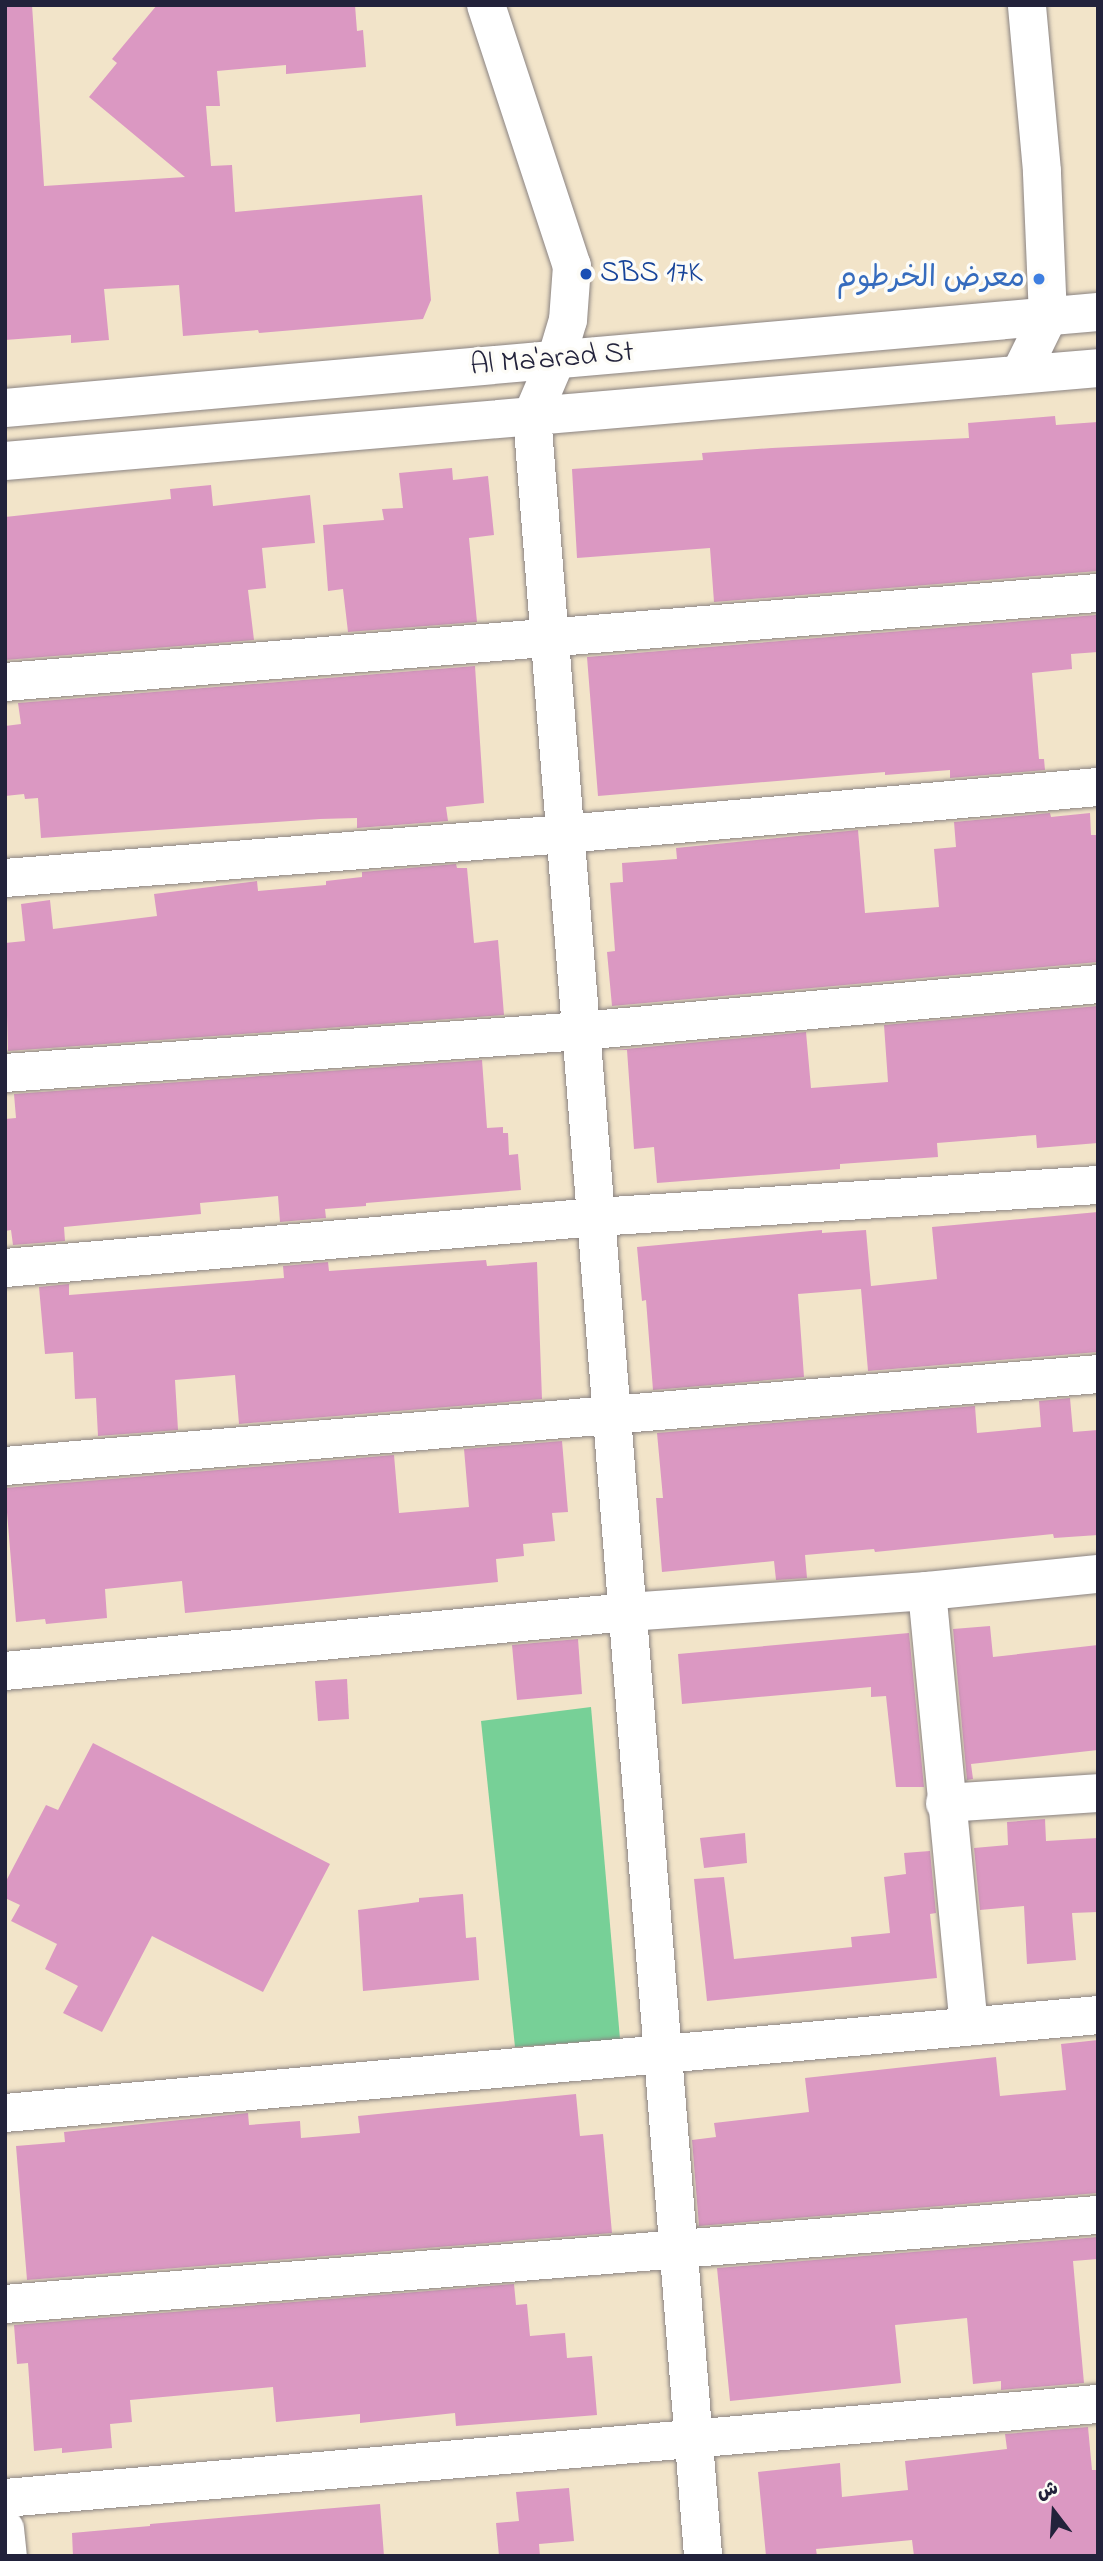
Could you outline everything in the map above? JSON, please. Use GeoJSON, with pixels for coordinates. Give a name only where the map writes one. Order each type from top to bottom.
{"type":"FeatureCollection","features":[{"type":"Feature","properties":{"kind":"street"},"geometry":{"type":"LineString","coordinates":[[486,5],[572,266],[568,320],[556,360],[532,416],[703,2556]]}},
{"type":"Feature","properties":{"kind":"street"},"geometry":{"type":"LineString","coordinates":[[1020,374],[1048,317],[1042,171],[1027,5]]}},
{"type":"Feature","properties":{"kind":"street","name":"Al Ma'arad St"},"geometry":{"type":"LineString","coordinates":[[5,408],[1098,312]]}},
{"type":"Feature","properties":{"kind":"street","name":"Al Ma'arad St"},"geometry":{"type":"LineString","coordinates":[[5,461],[1098,368]]}},
{"type":"Feature","properties":{"kind":"street"},"geometry":{"type":"LineString","coordinates":[[5,682],[1098,593]]}},
{"type":"Feature","properties":{"kind":"street"},"geometry":{"type":"LineString","coordinates":[[5,878],[565,834],[1098,787]]}},
{"type":"Feature","properties":{"kind":"street"},"geometry":{"type":"LineString","coordinates":[[5,1073],[581,1031],[1098,984]]}},
{"type":"Feature","properties":{"kind":"street"},"geometry":{"type":"LineString","coordinates":[[5,1268],[596,1217],[1098,1185]]}},
{"type":"Feature","properties":{"kind":"street"},"geometry":{"type":"LineString","coordinates":[[5,1466],[1098,1374]]}},
{"type":"Feature","properties":{"kind":"street"},"geometry":{"type":"LineString","coordinates":[[5,1671],[628,1612],[927,1591],[1098,1574]]}},
{"type":"Feature","properties":{"kind":"street"},"geometry":{"type":"LineString","coordinates":[[927,1591],[945,1803],[969,2026]]}},
{"type":"Feature","properties":{"kind":"street"},"geometry":{"type":"LineString","coordinates":[[945,1803],[1098,1793]]}},
{"type":"Feature","properties":{"kind":"street"},"geometry":{"type":"LineString","coordinates":[[5,2113],[1098,2015]]}},
{"type":"Feature","properties":{"kind":"street"},"geometry":{"type":"LineString","coordinates":[[5,2304],[678,2252],[1098,2215]]}},
{"type":"Feature","properties":{"kind":"street"},"geometry":{"type":"LineString","coordinates":[[5,2498],[1098,2404]]}},
{"type":"Feature","properties":{"kind":"street"},"geometry":{"type":"LineString","coordinates":[[5,2529],[8,2556]]}},
{"type":"Feature","properties":{"kind":"green space"},"geometry":{"type":"Polygon","coordinates":[[[591,1707],[620,2039],[515,2047],[481,1721],[591,1707]]]}},
{"type":"Feature","properties":{"kind":"building"},"geometry":{"type":"Polygon","coordinates":[[[5,5],[32,5],[44,186],[185,177],[89,97],[117,63],[112,59],[157,5],[355,5],[357,31],[363,30],[366,67],[286,74],[286,65],[217,71],[220,106],[206,106],[211,166],[232,165],[235,212],[422,195],[431,300],[423,319],[259,333],[258,330],[183,336],[179,285],[104,289],[109,340],[71,343],[71,335],[5,340],[5,5]]]}},
{"type":"Feature","properties":{"kind":"building"},"geometry":{"type":"Polygon","coordinates":[[[1055,416],[1056,425],[1098,422],[1098,571],[714,602],[710,548],[577,558],[572,469],[703,460],[702,453],[969,438],[968,423],[1055,416]]]}},
{"type":"Feature","properties":{"kind":"building"},"geometry":{"type":"Polygon","coordinates":[[[452,468],[453,480],[488,476],[494,535],[469,538],[477,622],[348,632],[343,589],[328,591],[323,525],[384,520],[382,509],[403,508],[399,473],[452,468]]]}},
{"type":"Feature","properties":{"kind":"building"},"geometry":{"type":"Polygon","coordinates":[[[211,485],[213,506],[310,495],[315,543],[262,548],[266,588],[248,590],[254,640],[5,660],[5,517],[171,499],[170,489],[211,485]]]}},
{"type":"Feature","properties":{"kind":"building"},"geometry":{"type":"Polygon","coordinates":[[[1096,615],[1098,652],[1071,654],[1072,669],[1032,673],[1039,759],[1044,759],[1045,770],[950,778],[950,770],[885,775],[885,772],[598,796],[587,657],[1096,615]]]}},
{"type":"Feature","properties":{"kind":"building"},"geometry":{"type":"Polygon","coordinates":[[[475,666],[484,803],[446,807],[448,821],[357,828],[357,818],[320,819],[41,838],[38,798],[25,799],[24,794],[5,796],[5,726],[21,724],[18,703],[475,666]]]}},
{"type":"Feature","properties":{"kind":"building"},"geometry":{"type":"Polygon","coordinates":[[[1050,813],[1051,817],[1090,813],[1091,835],[1098,835],[1098,962],[612,1006],[607,952],[615,951],[610,883],[623,882],[622,863],[677,859],[676,848],[858,830],[865,913],[939,907],[934,849],[956,847],[954,822],[1050,813]]]}},
{"type":"Feature","properties":{"kind":"building"},"geometry":{"type":"Polygon","coordinates":[[[456,864],[457,868],[467,868],[474,943],[498,940],[504,1015],[8,1051],[5,943],[25,941],[21,904],[50,900],[53,929],[157,916],[154,894],[257,881],[258,891],[326,885],[326,881],[362,877],[362,872],[456,864]]]}},
{"type":"Feature","properties":{"kind":"building"},"geometry":{"type":"Polygon","coordinates":[[[1098,1006],[1098,1143],[1037,1148],[1036,1135],[937,1143],[938,1157],[840,1164],[840,1169],[657,1183],[654,1147],[634,1149],[627,1050],[615,1050],[806,1032],[811,1088],[888,1082],[884,1025],[1098,1006]]]}},
{"type":"Feature","properties":{"kind":"building"},"geometry":{"type":"Polygon","coordinates":[[[482,1060],[487,1128],[503,1127],[503,1133],[508,1133],[509,1155],[518,1154],[521,1190],[366,1203],[366,1206],[325,1209],[326,1218],[280,1222],[278,1196],[200,1203],[201,1214],[64,1227],[65,1241],[13,1245],[11,1230],[5,1231],[5,1119],[16,1118],[14,1094],[482,1060]]]}},
{"type":"Feature","properties":{"kind":"building"},"geometry":{"type":"Polygon","coordinates":[[[1098,1212],[1098,1352],[868,1371],[861,1289],[798,1294],[804,1377],[653,1390],[646,1300],[642,1301],[637,1247],[822,1230],[822,1233],[866,1230],[871,1286],[937,1279],[932,1227],[1098,1212]]]}},
{"type":"Feature","properties":{"kind":"building"},"geometry":{"type":"Polygon","coordinates":[[[486,1260],[487,1266],[537,1262],[542,1399],[239,1424],[235,1375],[175,1380],[178,1430],[98,1436],[96,1398],[75,1399],[73,1352],[45,1354],[39,1287],[69,1284],[69,1295],[284,1278],[283,1266],[328,1262],[329,1271],[486,1260]]]}},
{"type":"Feature","properties":{"kind":"building"},"geometry":{"type":"Polygon","coordinates":[[[1070,1398],[1073,1432],[1098,1430],[1098,1535],[1054,1538],[1053,1534],[875,1552],[874,1549],[805,1555],[807,1578],[776,1580],[774,1561],[662,1572],[656,1498],[663,1498],[657,1433],[975,1406],[977,1433],[1041,1427],[1039,1401],[1070,1398]]]}},
{"type":"Feature","properties":{"kind":"building"},"geometry":{"type":"Polygon","coordinates":[[[562,1441],[568,1512],[552,1513],[555,1541],[523,1544],[524,1556],[496,1559],[498,1582],[185,1613],[182,1581],[105,1589],[107,1618],[46,1624],[45,1619],[16,1622],[5,1488],[394,1455],[399,1513],[469,1507],[464,1449],[562,1441]]]}},
{"type":"Feature","properties":{"kind":"building"},"geometry":{"type":"Polygon","coordinates":[[[990,1626],[993,1657],[1098,1645],[1098,1750],[971,1764],[973,1779],[967,1780],[953,1629],[990,1626]]]}},
{"type":"Feature","properties":{"kind":"building"},"geometry":{"type":"Polygon","coordinates":[[[909,1633],[924,1787],[896,1787],[886,1696],[871,1697],[871,1687],[682,1704],[678,1654],[909,1633]]]}},
{"type":"Feature","properties":{"kind":"building"},"geometry":{"type":"Polygon","coordinates":[[[578,1639],[582,1694],[517,1700],[512,1645],[578,1639]]]}},
{"type":"Feature","properties":{"kind":"building"},"geometry":{"type":"Polygon","coordinates":[[[347,1679],[349,1719],[318,1721],[315,1681],[347,1679]]]}},
{"type":"Feature","properties":{"kind":"building"},"geometry":{"type":"Polygon","coordinates":[[[93,1743],[330,1864],[263,1992],[152,1936],[102,2032],[63,2013],[78,1986],[45,1969],[57,1944],[11,1921],[20,1905],[5,1898],[5,1883],[46,1805],[58,1810],[93,1743]]]}},
{"type":"Feature","properties":{"kind":"building"},"geometry":{"type":"Polygon","coordinates":[[[1045,1819],[1046,1841],[1098,1838],[1098,1912],[1072,1913],[1076,1960],[1027,1964],[1024,1906],[980,1910],[974,1848],[1008,1845],[1007,1822],[1045,1819]]]}},
{"type":"Feature","properties":{"kind":"building"},"geometry":{"type":"Polygon","coordinates":[[[745,1833],[747,1863],[704,1868],[700,1838],[745,1833]]]}},
{"type":"Feature","properties":{"kind":"building"},"geometry":{"type":"Polygon","coordinates":[[[930,1851],[936,1913],[930,1914],[937,1978],[707,2001],[694,1879],[724,1877],[734,1959],[852,1947],[851,1937],[890,1933],[884,1877],[906,1874],[904,1853],[930,1851]]]}},
{"type":"Feature","properties":{"kind":"building"},"geometry":{"type":"Polygon","coordinates":[[[463,1894],[466,1938],[476,1937],[479,1980],[363,1991],[358,1910],[419,1902],[419,1898],[463,1894]]]}},
{"type":"Feature","properties":{"kind":"building"},"geometry":{"type":"Polygon","coordinates":[[[1098,2040],[1098,2193],[699,2226],[692,2140],[716,2137],[714,2123],[809,2112],[805,2078],[996,2057],[1000,2096],[1066,2090],[1061,2044],[1098,2040]]]}},
{"type":"Feature","properties":{"kind":"building"},"geometry":{"type":"Polygon","coordinates":[[[576,2094],[580,2136],[603,2134],[612,2233],[27,2280],[16,2146],[65,2142],[64,2132],[248,2113],[249,2125],[300,2121],[301,2138],[360,2133],[358,2116],[576,2094]]]}},
{"type":"Feature","properties":{"kind":"building"},"geometry":{"type":"Polygon","coordinates":[[[1098,2237],[1098,2259],[1073,2261],[1084,2383],[1001,2390],[1001,2381],[973,2384],[967,2318],[895,2325],[901,2383],[730,2401],[717,2268],[1098,2237]]]}},
{"type":"Feature","properties":{"kind":"building"},"geometry":{"type":"Polygon","coordinates":[[[514,2284],[516,2305],[527,2304],[530,2336],[565,2333],[567,2358],[592,2356],[597,2415],[456,2426],[455,2413],[360,2423],[360,2414],[276,2422],[273,2387],[130,2400],[132,2422],[110,2424],[112,2448],[62,2453],[62,2448],[34,2451],[28,2363],[17,2364],[14,2325],[514,2284]]]}},
{"type":"Feature","properties":{"kind":"building"},"geometry":{"type":"Polygon","coordinates":[[[1088,2427],[1092,2470],[1098,2470],[1098,2556],[914,2556],[912,2540],[816,2549],[817,2556],[766,2556],[758,2472],[840,2463],[842,2497],[908,2490],[905,2461],[1007,2449],[1005,2434],[1088,2427]]]}},
{"type":"Feature","properties":{"kind":"building"},"geometry":{"type":"Polygon","coordinates":[[[569,2488],[574,2541],[539,2544],[540,2556],[499,2556],[496,2523],[519,2521],[516,2492],[569,2488]]]}},
{"type":"Feature","properties":{"kind":"building"},"geometry":{"type":"Polygon","coordinates":[[[380,2504],[384,2556],[73,2556],[72,2533],[380,2504]]]}},
{"type":"Feature","properties":{"kind":"place","name":"SBS 17K"},"geometry":{"type":"Point","coordinates":[586,274]}},
{"type":"Feature","properties":{"kind":"place","name":"معرض الخرطوم"},"geometry":{"type":"Point","coordinates":[1039,279]}}]}
